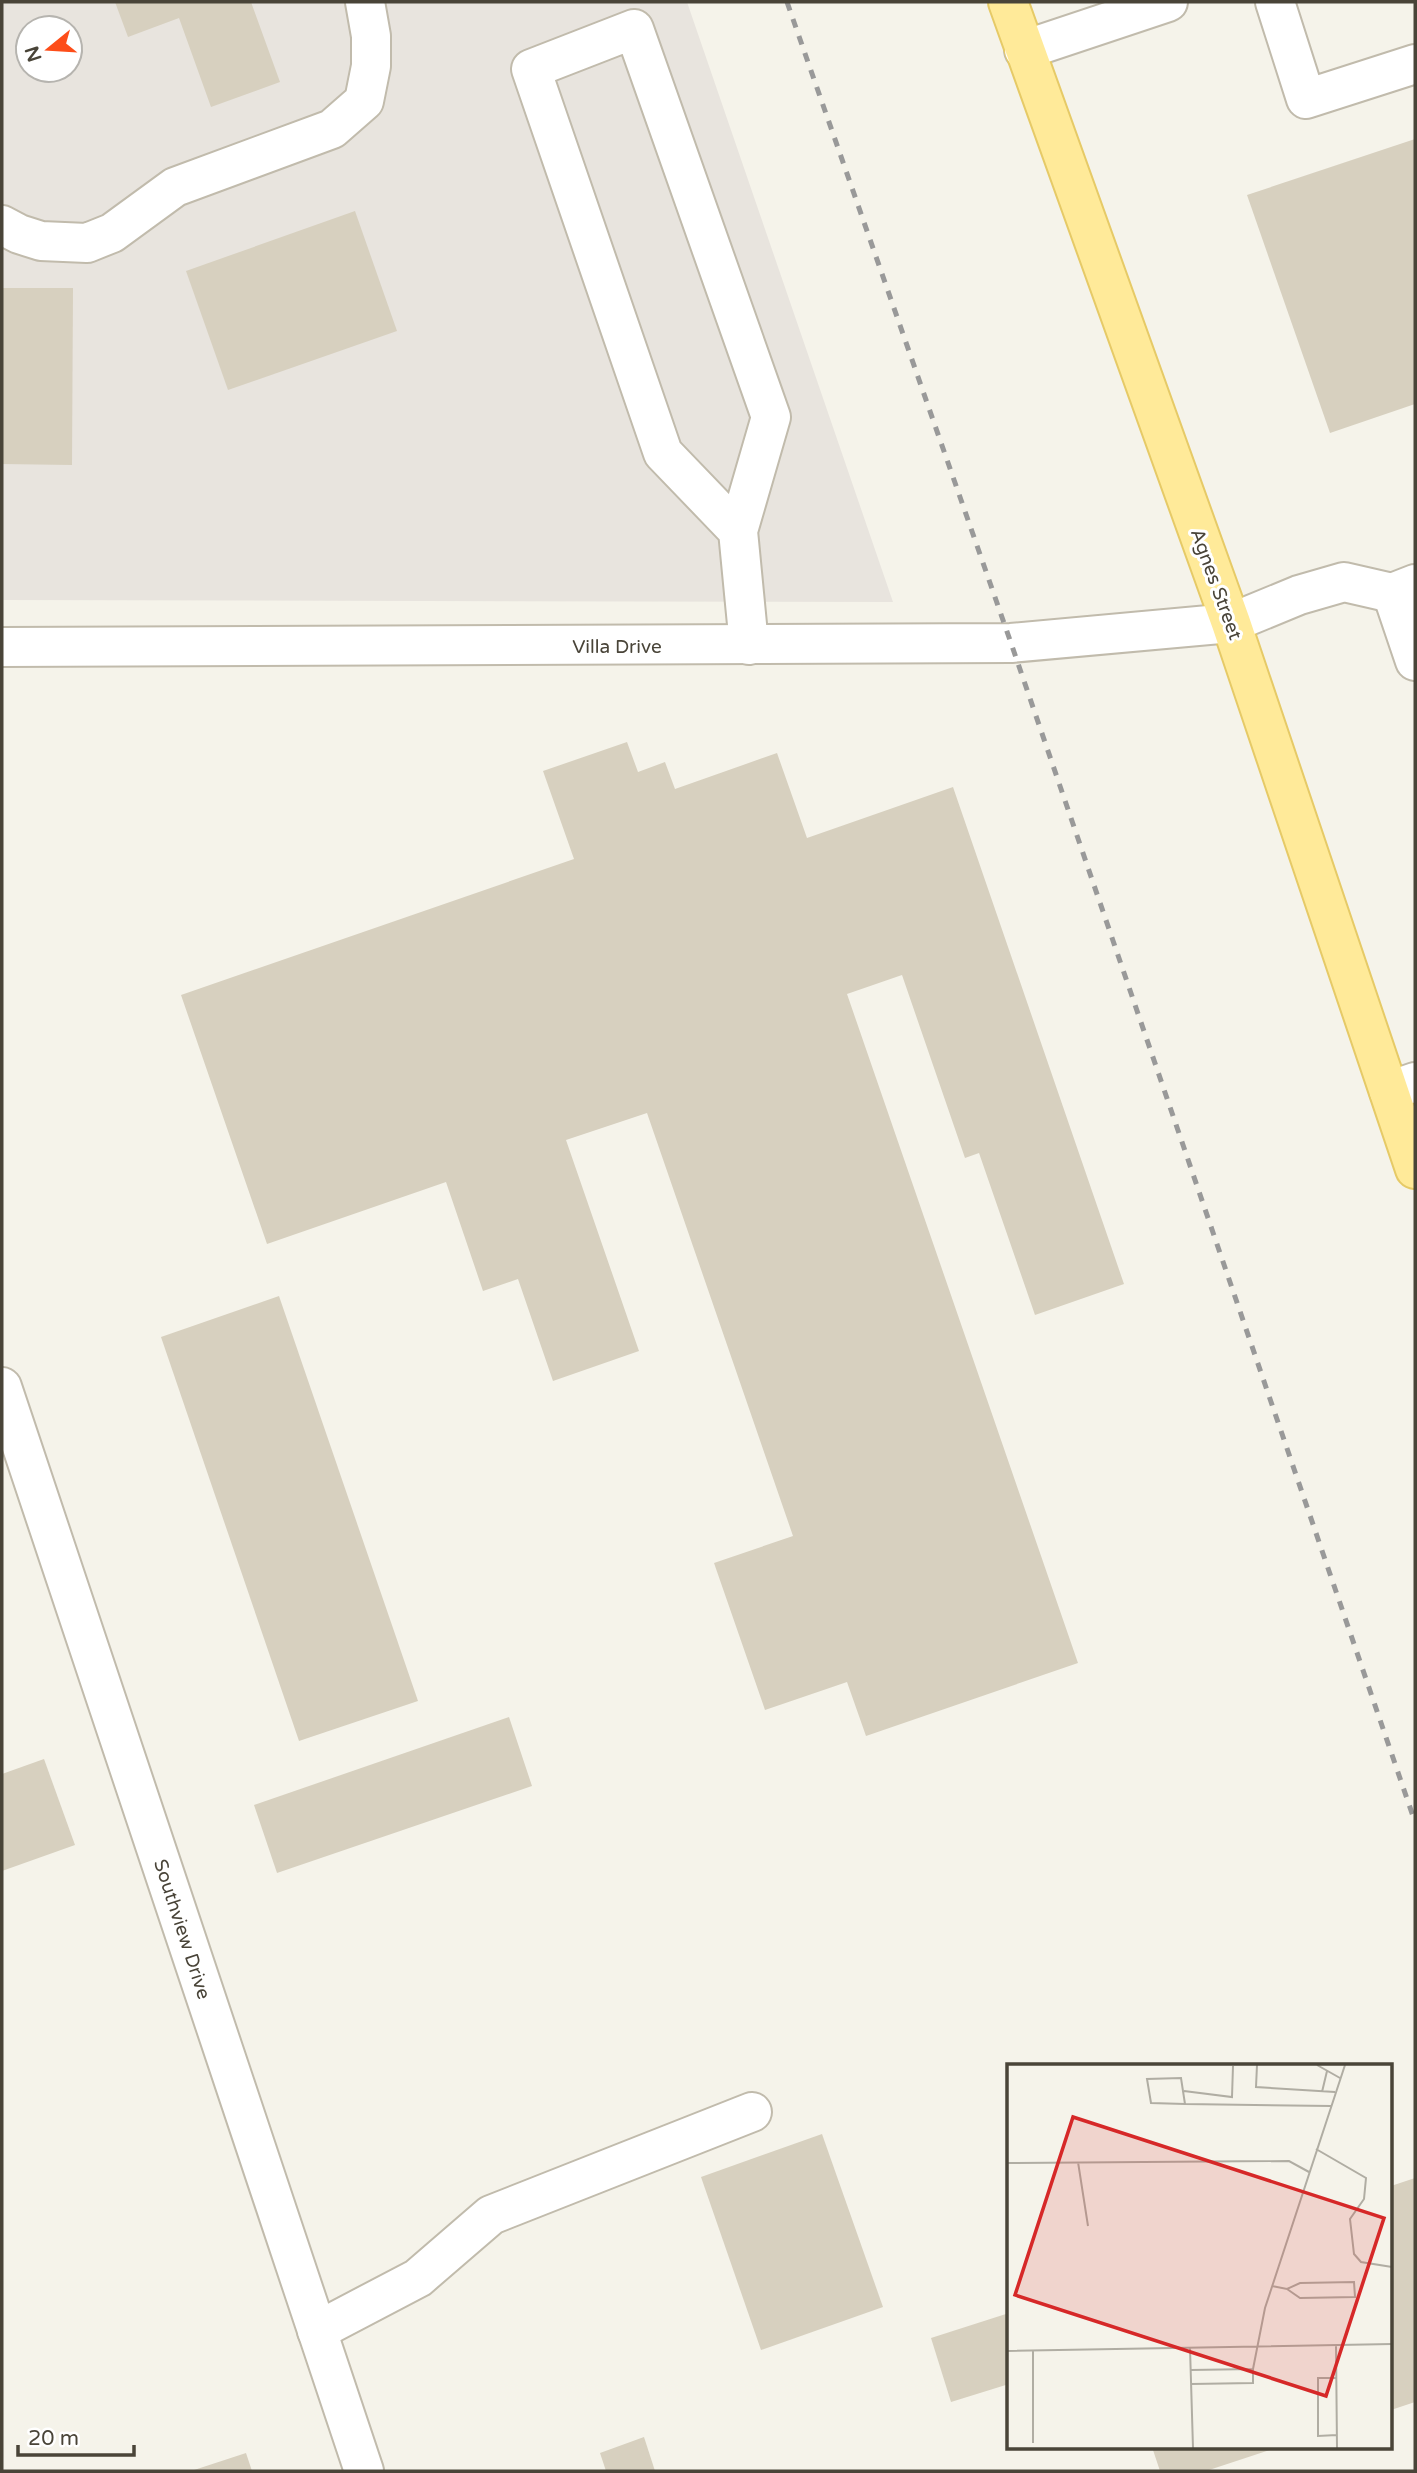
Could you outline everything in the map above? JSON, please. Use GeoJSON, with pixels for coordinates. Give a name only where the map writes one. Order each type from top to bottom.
{"type":"FeatureCollection","features":[{"type":"Feature","properties":{"kind":"main road","name":"Agnes Street"},"geometry":{"type":"LineString","coordinates":[[1008,2],[1402,1087],[1415,1169]]}},
{"type":"Feature","properties":{"kind":"street"},"geometry":{"type":"LineString","coordinates":[[2,225],[41,241],[86,243],[112,233],[175,187],[332,129],[364,101],[371,66],[371,36],[365,2]]}},
{"type":"Feature","properties":{"kind":"street"},"geometry":{"type":"LineString","coordinates":[[1024,50],[1168,2]]}},
{"type":"Feature","properties":{"kind":"street"},"geometry":{"type":"LineString","coordinates":[[1275,2],[1306,99],[1415,64]]}},
{"type":"Feature","properties":{"kind":"street"},"geometry":{"type":"LineString","coordinates":[[738,531],[663,453],[531,69],[634,29],[771,418],[738,531],[749,645]]}},
{"type":"Feature","properties":{"kind":"street","name":"Villa Drive"},"geometry":{"type":"LineString","coordinates":[[2,647],[1011,643],[1231,622],[1299,595],[1344,582],[1403,589]]}},
{"type":"Feature","properties":{"kind":"street"},"geometry":{"type":"LineString","coordinates":[[1403,589],[1415,661]]}},
{"type":"Feature","properties":{"kind":"street","name":"Southview Drive"},"geometry":{"type":"LineString","coordinates":[[2,1387],[364,2471]]}},
{"type":"Feature","properties":{"kind":"street"},"geometry":{"type":"LineString","coordinates":[[317,2331],[418,2278],[491,2215],[752,2112]]}},
{"type":"Feature","properties":{"kind":"shaded area"},"geometry":{"type":"Polygon","coordinates":[[[2,2],[687,2],[893,602],[2,600],[2,2]]]}},
{"type":"Feature","properties":{"kind":"building"},"geometry":{"type":"Polygon","coordinates":[[[115,2],[251,2],[280,82],[211,107],[179,18],[128,37],[115,2]]]}},
{"type":"Feature","properties":{"kind":"building"},"geometry":{"type":"Polygon","coordinates":[[[1415,139],[1415,404],[1330,433],[1247,195],[1415,139]]]}},
{"type":"Feature","properties":{"kind":"building"},"geometry":{"type":"Polygon","coordinates":[[[355,211],[397,331],[228,390],[186,271],[355,211]]]}},
{"type":"Feature","properties":{"kind":"building"},"geometry":{"type":"Polygon","coordinates":[[[2,288],[73,288],[72,465],[2,464],[2,288]]]}},
{"type":"Feature","properties":{"kind":"building"},"geometry":{"type":"Polygon","coordinates":[[[627,742],[638,772],[665,762],[675,789],[777,753],[807,838],[953,787],[1124,1284],[1035,1315],[979,1153],[965,1158],[902,975],[847,994],[1078,1663],[866,1736],[847,1682],[765,1710],[714,1563],[793,1536],[647,1113],[566,1140],[639,1351],[553,1381],[518,1279],[483,1291],[446,1182],[267,1244],[181,995],[574,859],[543,771],[627,742]]]}},
{"type":"Feature","properties":{"kind":"building"},"geometry":{"type":"Polygon","coordinates":[[[279,1296],[418,1701],[299,1741],[161,1337],[279,1296]]]}},
{"type":"Feature","properties":{"kind":"building"},"geometry":{"type":"Polygon","coordinates":[[[509,1717],[532,1786],[277,1873],[254,1805],[509,1717]]]}},
{"type":"Feature","properties":{"kind":"building"},"geometry":{"type":"Polygon","coordinates":[[[44,1759],[75,1845],[2,1871],[2,1774],[44,1759]]]}},
{"type":"Feature","properties":{"kind":"building"},"geometry":{"type":"Polygon","coordinates":[[[822,2134],[883,2307],[761,2350],[701,2177],[822,2134]]]}},
{"type":"Feature","properties":{"kind":"building"},"geometry":{"type":"Polygon","coordinates":[[[1415,2178],[1415,2402],[1392,2410],[1392,2186],[1415,2178]]]}},
{"type":"Feature","properties":{"kind":"building"},"geometry":{"type":"Polygon","coordinates":[[[1007,2314],[1007,2385],[951,2402],[931,2338],[1007,2314]]]}},
{"type":"Feature","properties":{"kind":"building"},"geometry":{"type":"Polygon","coordinates":[[[644,2437],[655,2471],[606,2471],[600,2453],[644,2437]]]}},
{"type":"Feature","properties":{"kind":"building"},"geometry":{"type":"Polygon","coordinates":[[[1152,2448],[1276,2448],[1206,2471],[1160,2471],[1152,2448]]]}},
{"type":"Feature","properties":{"kind":"building"},"geometry":{"type":"Polygon","coordinates":[[[246,2453],[252,2471],[191,2471],[246,2453]]]}},
{"type":"Feature","properties":{"kind":"railway"},"geometry":{"type":"LineString","coordinates":[[787,2],[1011,643],[1415,1822]]}}]}
